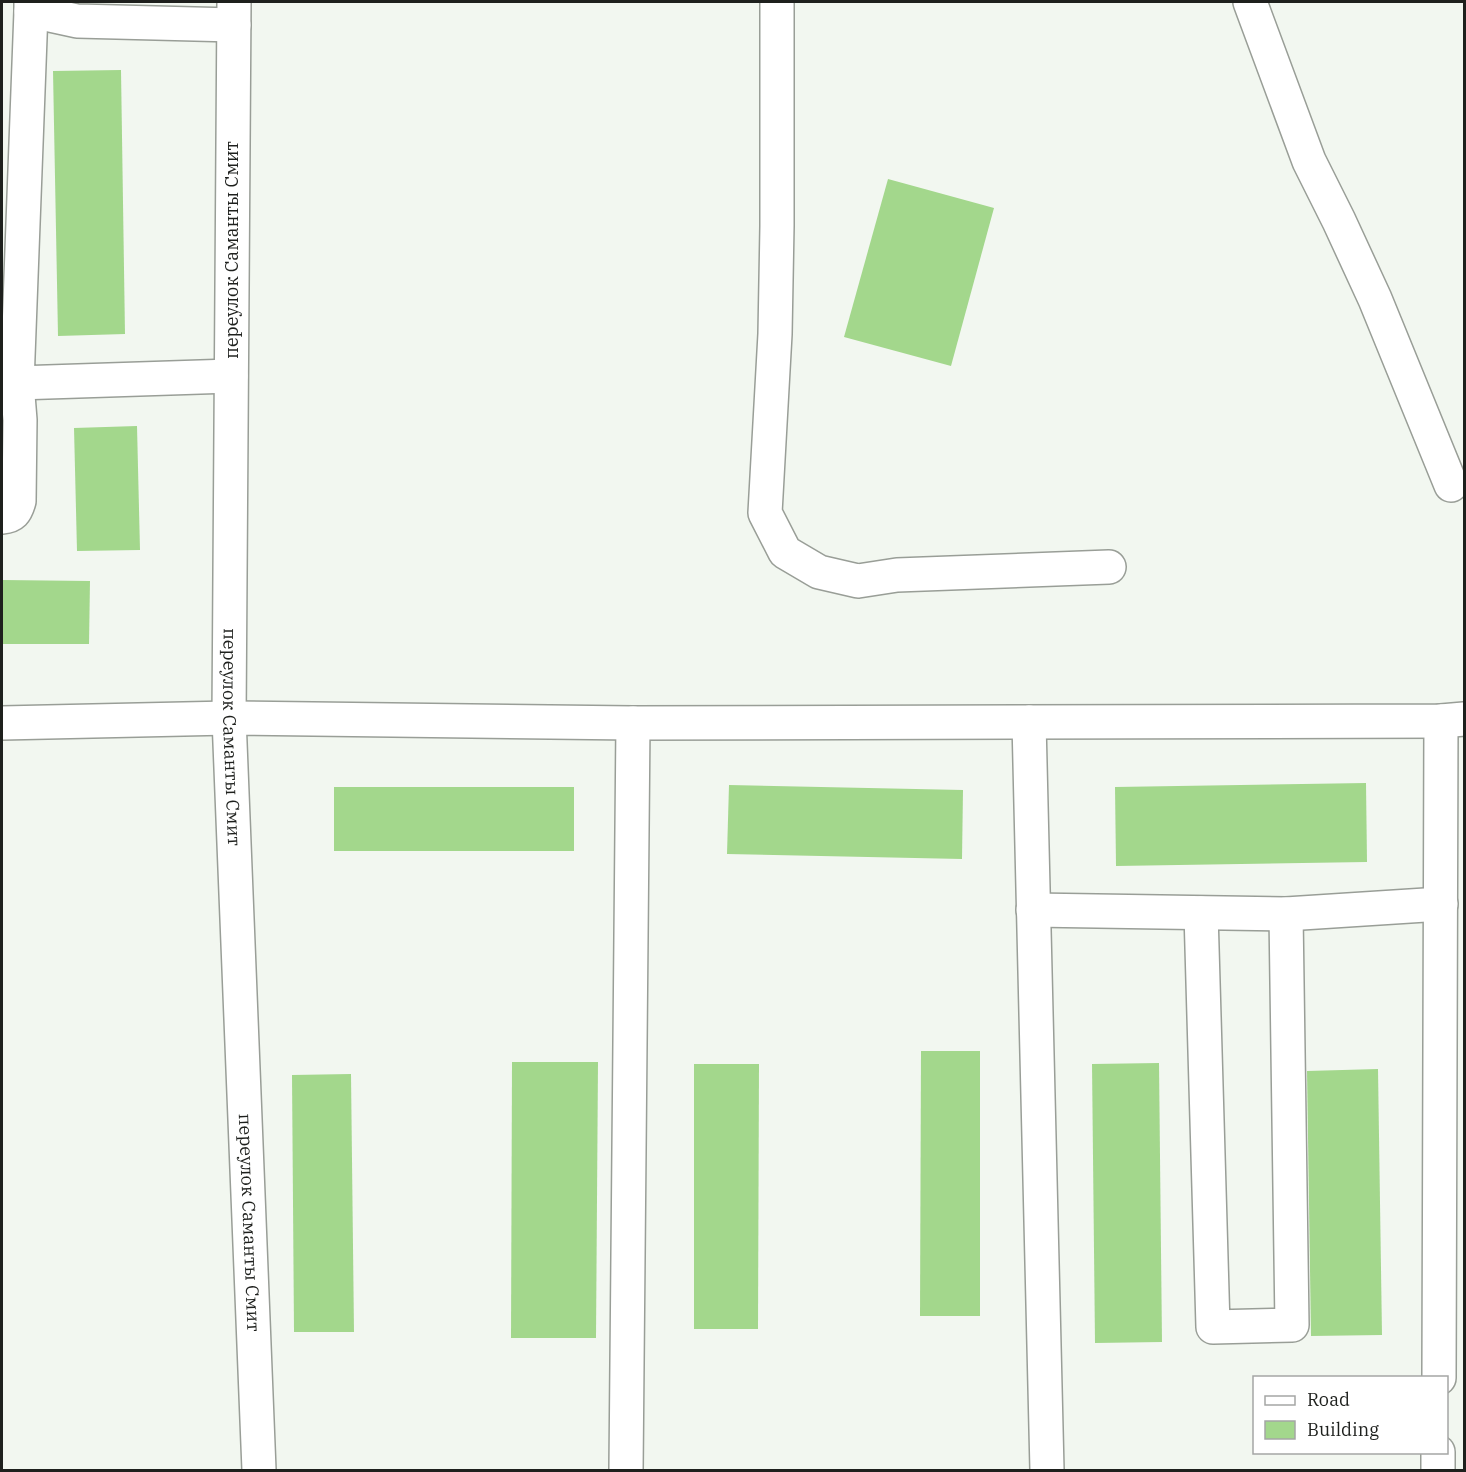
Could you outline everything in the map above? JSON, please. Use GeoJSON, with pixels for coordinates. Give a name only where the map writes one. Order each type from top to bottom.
{"type":"FeatureCollection","features":[{"type":"Feature","properties":{"kind":"street"},"geometry":{"type":"LineString","coordinates":[[777,2],[775,334],[765,513],[785,552],[819,572],[858,581],[897,575],[1109,567]]}},
{"type":"Feature","properties":{"kind":"street"},"geometry":{"type":"LineString","coordinates":[[1250,2],[1309,161],[1370,290],[1452,485]]}},
{"type":"Feature","properties":{"kind":"street"},"geometry":{"type":"LineString","coordinates":[[2,517],[10,516],[16,510],[19,501],[20,420],[17,383],[14,180],[31,6],[77,21],[234,13]]}},
{"type":"Feature","properties":{"kind":"street","name":"переулок Саманты Смит"},"geometry":{"type":"LineString","coordinates":[[234,13],[229,718],[259,1470]]}},
{"type":"Feature","properties":{"kind":"street"},"geometry":{"type":"LineString","coordinates":[[17,383],[231,376]]}},
{"type":"Feature","properties":{"kind":"street"},"geometry":{"type":"LineString","coordinates":[[2,723],[229,718],[633,723],[1453,720],[1441,904],[1438,1376]]}},
{"type":"Feature","properties":{"kind":"street"},"geometry":{"type":"LineString","coordinates":[[1029,722],[1047,1470]]}},
{"type":"Feature","properties":{"kind":"street"},"geometry":{"type":"LineString","coordinates":[[626,1470],[633,723]]}},
{"type":"Feature","properties":{"kind":"street"},"geometry":{"type":"LineString","coordinates":[[1033,910],[1286,914],[1441,904]]}},
{"type":"Feature","properties":{"kind":"street"},"geometry":{"type":"LineString","coordinates":[[1201,913],[1212,1327],[1292,1325],[1286,914]]}},
{"type":"Feature","properties":{"kind":"street"},"geometry":{"type":"LineString","coordinates":[[1438,1454],[1438,1470]]}},
{"type":"Feature","properties":{"kind":"building"},"geometry":{"type":"Polygon","coordinates":[[[121,70],[125,334],[58,336],[53,71],[121,70]]]}},
{"type":"Feature","properties":{"kind":"building"},"geometry":{"type":"Polygon","coordinates":[[[888,179],[994,208],[951,366],[844,337],[888,179]]]}},
{"type":"Feature","properties":{"kind":"building"},"geometry":{"type":"Polygon","coordinates":[[[137,426],[140,550],[77,551],[74,428],[137,426]]]}},
{"type":"Feature","properties":{"kind":"building"},"geometry":{"type":"Polygon","coordinates":[[[2,580],[90,581],[89,644],[2,644],[2,580]]]}},
{"type":"Feature","properties":{"kind":"building"},"geometry":{"type":"Polygon","coordinates":[[[1366,783],[1367,862],[1116,866],[1115,787],[1366,783]]]}},
{"type":"Feature","properties":{"kind":"building"},"geometry":{"type":"Polygon","coordinates":[[[729,785],[963,790],[962,859],[727,854],[729,785]]]}},
{"type":"Feature","properties":{"kind":"building"},"geometry":{"type":"Polygon","coordinates":[[[334,787],[574,787],[574,851],[334,851],[334,787]]]}},
{"type":"Feature","properties":{"kind":"building"},"geometry":{"type":"Polygon","coordinates":[[[921,1051],[980,1051],[980,1316],[920,1316],[921,1051]]]}},
{"type":"Feature","properties":{"kind":"building"},"geometry":{"type":"Polygon","coordinates":[[[512,1062],[598,1062],[596,1338],[511,1338],[512,1062]]]}},
{"type":"Feature","properties":{"kind":"building"},"geometry":{"type":"Polygon","coordinates":[[[1159,1063],[1162,1342],[1095,1343],[1092,1064],[1159,1063]]]}},
{"type":"Feature","properties":{"kind":"building"},"geometry":{"type":"Polygon","coordinates":[[[694,1064],[759,1064],[758,1329],[694,1329],[694,1064]]]}},
{"type":"Feature","properties":{"kind":"building"},"geometry":{"type":"Polygon","coordinates":[[[1378,1069],[1382,1335],[1311,1336],[1307,1071],[1378,1069]]]}},
{"type":"Feature","properties":{"kind":"building"},"geometry":{"type":"Polygon","coordinates":[[[351,1074],[354,1332],[294,1332],[292,1075],[351,1074]]]}}]}
